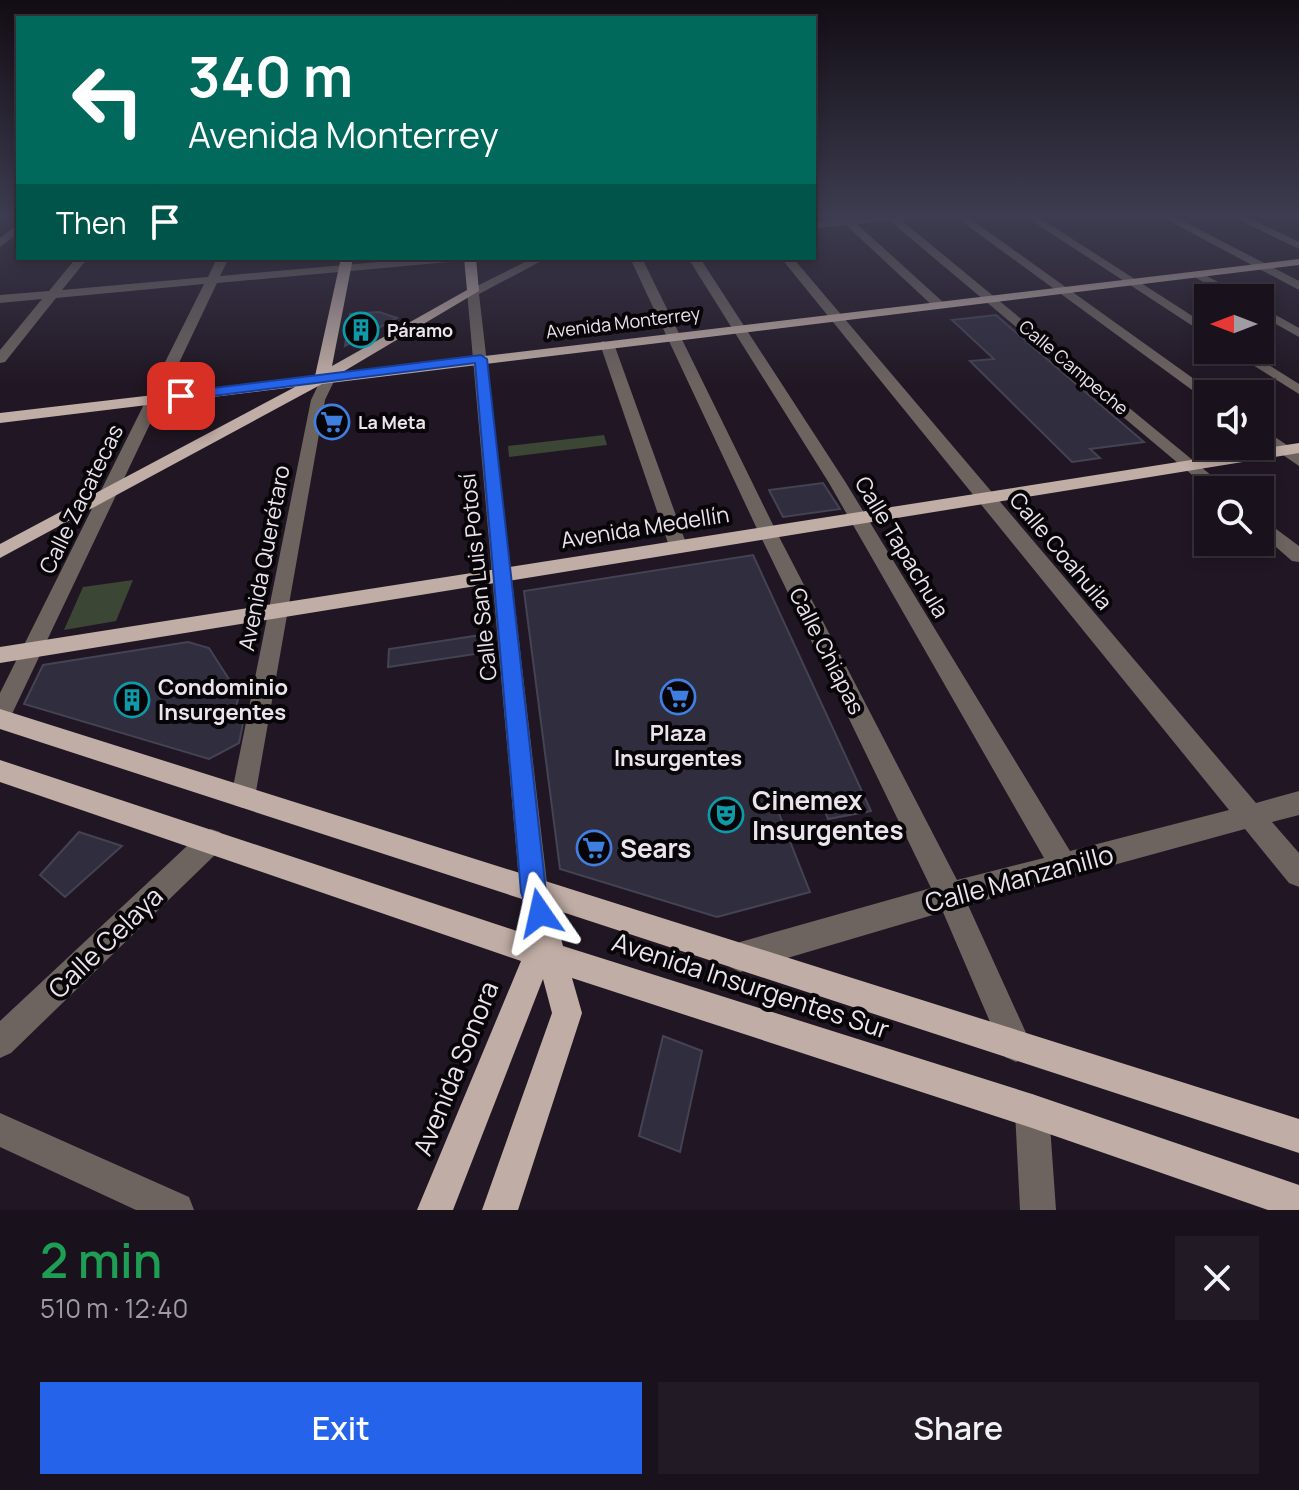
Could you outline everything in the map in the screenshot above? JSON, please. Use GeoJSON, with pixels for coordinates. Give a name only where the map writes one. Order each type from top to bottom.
{"type":"FeatureCollection","features":[{"type":"Feature","properties":{"kind":"main road","name":"Avenida Querétaro"},"geometry":{"type":"LineString","coordinates":[[325,378],[344,271]]}},
{"type":"Feature","properties":{"kind":"main road","name":"Calle San Luis Potosí"},"geometry":{"type":"LineString","coordinates":[[471,271],[473,291]]}},
{"type":"Feature","properties":{"kind":"main road","name":"Avenida Monterrey"},"geometry":{"type":"LineString","coordinates":[[0,418],[1221,271]]}},
{"type":"Feature","properties":{"kind":"main road"},"geometry":{"type":"LineString","coordinates":[[0,552],[325,378],[473,291]]}},
{"type":"Feature","properties":{"kind":"main road"},"geometry":{"type":"LineString","coordinates":[[354,359],[356,366],[370,372]]}},
{"type":"Feature","properties":{"kind":"main road"},"geometry":{"type":"LineString","coordinates":[[287,396],[318,400]]}},
{"type":"Feature","properties":{"kind":"main road","name":"Avenida Medellín"},"geometry":{"type":"LineString","coordinates":[[0,655],[984,496],[1190,465],[1294,453]]}},
{"type":"Feature","properties":{"kind":"main road","name":"Avenida Insurgentes Sur"},"geometry":{"type":"LineString","coordinates":[[0,717],[534,892],[1299,1136]]}},
{"type":"Feature","properties":{"kind":"main road","name":"Avenida Insurgentes Sur"},"geometry":{"type":"LineString","coordinates":[[0,771],[546,954],[1032,1111],[1299,1203]]}},
{"type":"Feature","properties":{"kind":"main road"},"geometry":{"type":"LineString","coordinates":[[500,1210],[567,1013],[546,954],[534,892]]}},
{"type":"Feature","properties":{"kind":"main road","name":"Avenida Sonora"},"geometry":{"type":"LineString","coordinates":[[435,1210],[546,954]]}},
{"type":"Feature","properties":{"kind":"street"},"geometry":{"type":"LineString","coordinates":[[0,359],[71,271]]}},
{"type":"Feature","properties":{"kind":"street","name":"Calle Zacatecas"},"geometry":{"type":"LineString","coordinates":[[0,717],[216,271]]}},
{"type":"Feature","properties":{"kind":"street"},"geometry":{"type":"LineString","coordinates":[[0,299],[211,282],[286,271]]}},
{"type":"Feature","properties":{"kind":"street"},"geometry":{"type":"LineString","coordinates":[[473,291],[482,290],[516,271]]}},
{"type":"Feature","properties":{"kind":"street","name":"Calle Chiapas"},"geometry":{"type":"LineString","coordinates":[[642,271],[767,531],[950,896],[1016,1046]]}},
{"type":"Feature","properties":{"kind":"street","name":"Calle Tapachula"},"geometry":{"type":"LineString","coordinates":[[703,271],[742,328],[857,517],[1063,865]]}},
{"type":"Feature","properties":{"kind":"street","name":"Calle Coahuila"},"geometry":{"type":"LineString","coordinates":[[798,271],[1299,874]]}},
{"type":"Feature","properties":{"kind":"street"},"geometry":{"type":"LineString","coordinates":[[902,271],[939,305]]}},
{"type":"Feature","properties":{"kind":"street","name":"Calle Campeche"},"geometry":{"type":"LineString","coordinates":[[960,271],[1203,476]]}},
{"type":"Feature","properties":{"kind":"street"},"geometry":{"type":"LineString","coordinates":[[1036,271],[1194,385]]}},
{"type":"Feature","properties":{"kind":"street"},"geometry":{"type":"LineString","coordinates":[[1115,271],[1194,323]]}},
{"type":"Feature","properties":{"kind":"street"},"geometry":{"type":"LineString","coordinates":[[1271,271],[1299,286]]}},
{"type":"Feature","properties":{"kind":"street"},"geometry":{"type":"LineString","coordinates":[[1197,274],[1214,284]]}},
{"type":"Feature","properties":{"kind":"street","name":"Calle San Luis Potosí"},"geometry":{"type":"LineString","coordinates":[[473,291],[534,892]]}},
{"type":"Feature","properties":{"kind":"street"},"geometry":{"type":"LineString","coordinates":[[1274,318],[1299,333]]}},
{"type":"Feature","properties":{"kind":"street"},"geometry":{"type":"LineString","coordinates":[[607,344],[678,546]]}},
{"type":"Feature","properties":{"kind":"street"},"geometry":{"type":"LineString","coordinates":[[1258,364],[1299,390]]}},
{"type":"Feature","properties":{"kind":"street","name":"Avenida Querétaro"},"geometry":{"type":"LineString","coordinates":[[243,797],[318,400],[326,388],[325,378]]}},
{"type":"Feature","properties":{"kind":"street"},"geometry":{"type":"LineString","coordinates":[[1274,441],[1294,453]]}},
{"type":"Feature","properties":{"kind":"street"},"geometry":{"type":"LineString","coordinates":[[1274,535],[1299,556]]}},
{"type":"Feature","properties":{"kind":"street","name":"Calle Manzanillo"},"geometry":{"type":"LineString","coordinates":[[739,957],[950,896],[1299,803]]}},
{"type":"Feature","properties":{"kind":"street","name":"Calle Celaya"},"geometry":{"type":"LineString","coordinates":[[0,1042],[211,841]]}},
{"type":"Feature","properties":{"kind":"street"},"geometry":{"type":"LineString","coordinates":[[1032,1111],[1038,1210]]}},
{"type":"Feature","properties":{"kind":"street"},"geometry":{"type":"LineString","coordinates":[[0,1130],[176,1210]]}},
{"type":"Feature","properties":{"kind":"green space"},"geometry":{"type":"Polygon","coordinates":[[[604,435],[607,445],[509,457],[508,446],[604,435]]]}},
{"type":"Feature","properties":{"kind":"green space"},"geometry":{"type":"Polygon","coordinates":[[[133,580],[116,621],[64,630],[83,587],[133,580]]]}},
{"type":"Feature","properties":{"kind":"building","name":"Páramo"},"geometry":{"type":"Polygon","coordinates":[[[379,312],[397,318],[345,346],[350,314],[379,312]]]}},
{"type":"Feature","properties":{"kind":"building"},"geometry":{"type":"Polygon","coordinates":[[[996,315],[1144,442],[1090,449],[1100,458],[1072,462],[970,361],[994,359],[952,320],[996,315]]]}},
{"type":"Feature","properties":{"kind":"building"},"geometry":{"type":"Polygon","coordinates":[[[823,483],[840,509],[783,517],[769,490],[823,483]]]}},
{"type":"Feature","properties":{"kind":"building","name":"Plaza Insurgentes"},"geometry":{"type":"Polygon","coordinates":[[[753,555],[871,811],[828,819],[822,803],[778,811],[810,892],[717,917],[560,869],[524,591],[753,555]]]}},
{"type":"Feature","properties":{"kind":"building"},"geometry":{"type":"Polygon","coordinates":[[[481,635],[482,653],[388,667],[389,649],[481,635]]]}},
{"type":"Feature","properties":{"kind":"building","name":"Condominio Insurgentes"},"geometry":{"type":"Polygon","coordinates":[[[188,642],[209,648],[239,695],[235,711],[243,723],[239,743],[209,759],[24,704],[43,665],[188,642]]]}},
{"type":"Feature","properties":{"kind":"building"},"geometry":{"type":"Polygon","coordinates":[[[79,832],[122,846],[65,897],[40,875],[79,832]]]}},
{"type":"Feature","properties":{"kind":"building"},"geometry":{"type":"Polygon","coordinates":[[[663,1036],[702,1051],[680,1152],[639,1136],[663,1036]]]}},
{"type":"Feature","properties":{"kind":"place","name":"Páramo"},"geometry":{"type":"Point","coordinates":[361,330]}},
{"type":"Feature","properties":{"kind":"place","name":"La Meta"},"geometry":{"type":"Point","coordinates":[332,422]}},
{"type":"Feature","properties":{"kind":"place","name":"Plaza Insurgentes"},"geometry":{"type":"Point","coordinates":[678,697]}},
{"type":"Feature","properties":{"kind":"place","name":"Condominio Insurgentes"},"geometry":{"type":"Point","coordinates":[132,700]}},
{"type":"Feature","properties":{"kind":"place","name":"Cinemex Insurgentes"},"geometry":{"type":"Point","coordinates":[726,815]}},
{"type":"Feature","properties":{"kind":"place","name":"Sears"},"geometry":{"type":"Point","coordinates":[594,848]}},
{"type":"Feature","properties":{"kind":"route"},"geometry":{"type":"LineString","coordinates":[[181,396],[481,359],[534,892],[540,913]]}}]}
